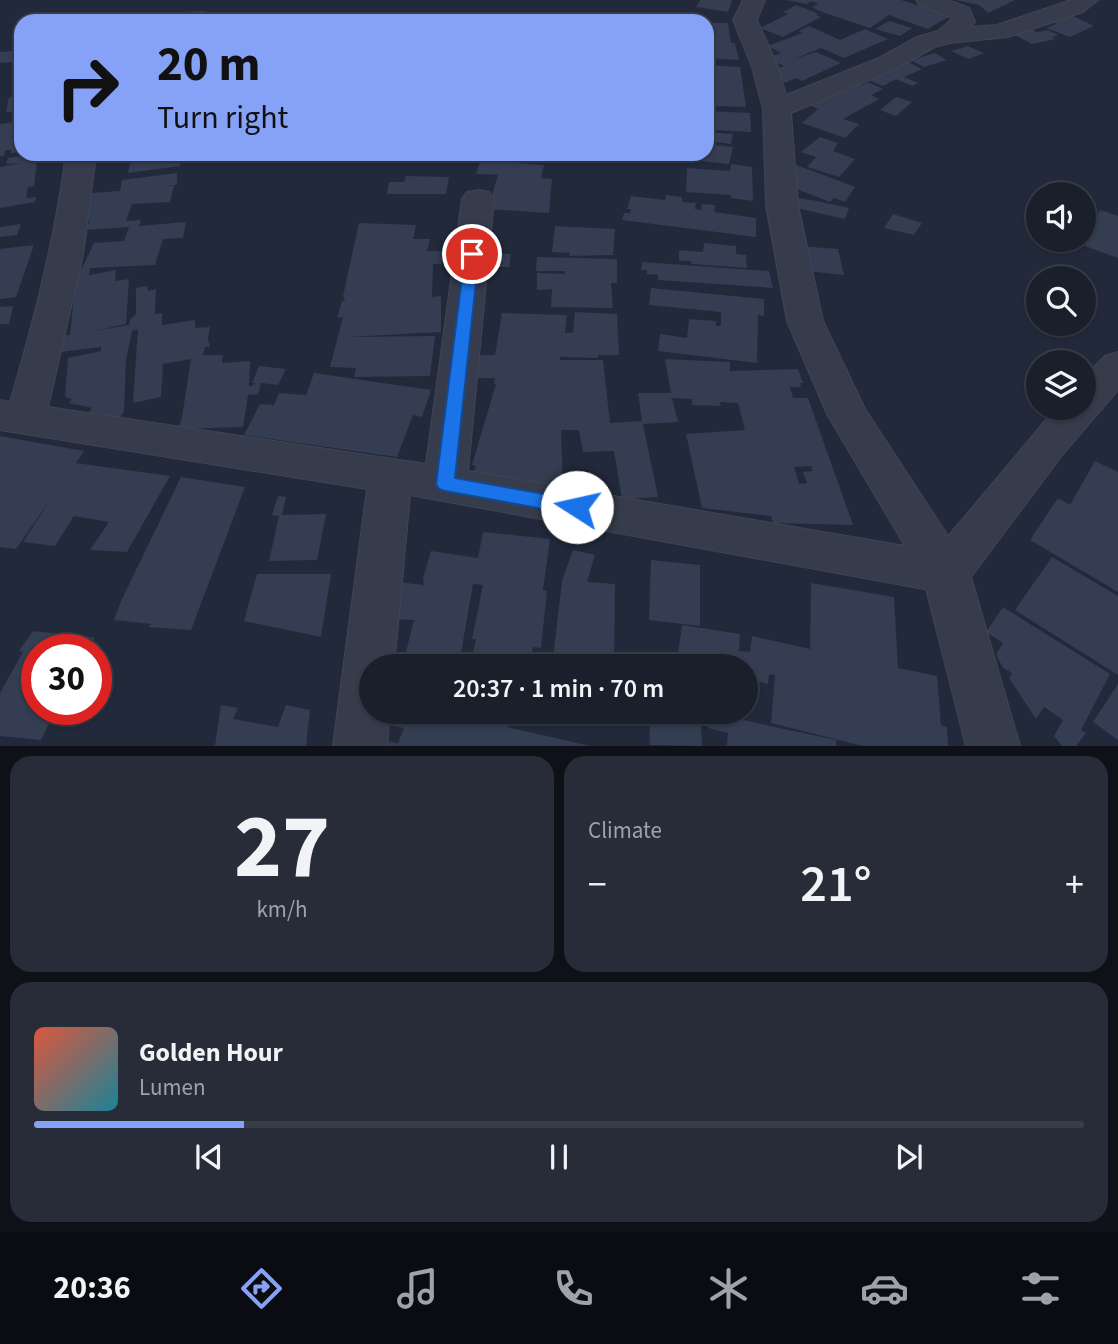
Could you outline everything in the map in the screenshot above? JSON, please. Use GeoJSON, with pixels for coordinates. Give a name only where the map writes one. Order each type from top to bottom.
{"type":"FeatureCollection","features":[{"type":"Feature","properties":{"kind":"street"},"geometry":{"type":"LineString","coordinates":[[754,0],[745,20],[765,67],[777,109],[782,205],[805,321],[847,414],[946,573],[993,746]]}},
{"type":"Feature","properties":{"kind":"street"},"geometry":{"type":"LineString","coordinates":[[927,0],[961,13],[963,22],[947,36]]}},
{"type":"Feature","properties":{"kind":"street"},"geometry":{"type":"LineString","coordinates":[[777,109],[888,63],[926,43],[947,36],[1000,32],[1076,7],[1087,0]]}},
{"type":"Feature","properties":{"kind":"street"},"geometry":{"type":"LineString","coordinates":[[80,161],[77,198],[60,287],[13,417],[445,484],[946,573]]}},
{"type":"Feature","properties":{"kind":"street"},"geometry":{"type":"LineString","coordinates":[[445,484],[478,199]]}},
{"type":"Feature","properties":{"kind":"street"},"geometry":{"type":"LineString","coordinates":[[1096,389],[1118,365]]}},
{"type":"Feature","properties":{"kind":"street"},"geometry":{"type":"LineString","coordinates":[[946,573],[1068,420]]}},
{"type":"Feature","properties":{"kind":"street"},"geometry":{"type":"LineString","coordinates":[[360,746],[390,475]]}},
{"type":"Feature","properties":{"kind":"building"},"geometry":{"type":"Polygon","coordinates":[[[700,0],[732,0],[728,12],[696,7],[700,0]]]}},
{"type":"Feature","properties":{"kind":"building"},"geometry":{"type":"Polygon","coordinates":[[[786,0],[901,0],[950,16],[928,29],[889,15],[870,28],[819,11],[812,7],[818,4],[811,1],[807,4],[786,0]]]}},
{"type":"Feature","properties":{"kind":"building"},"geometry":{"type":"Polygon","coordinates":[[[956,0],[1015,0],[988,13],[979,5],[956,0]]]}},
{"type":"Feature","properties":{"kind":"building"},"geometry":{"type":"Polygon","coordinates":[[[796,5],[821,17],[783,37],[760,28],[788,14],[783,12],[796,5]]]}},
{"type":"Feature","properties":{"kind":"building"},"geometry":{"type":"Polygon","coordinates":[[[205,11],[204,14],[185,14],[205,11]]]}},
{"type":"Feature","properties":{"kind":"building"},"geometry":{"type":"Polygon","coordinates":[[[1071,15],[1094,26],[1070,37],[1046,28],[1056,24],[1054,23],[1058,21],[1055,20],[1071,15]]]}},
{"type":"Feature","properties":{"kind":"building"},"geometry":{"type":"Polygon","coordinates":[[[889,21],[912,28],[900,36],[875,29],[889,21]]]}},
{"type":"Feature","properties":{"kind":"building"},"geometry":{"type":"Polygon","coordinates":[[[714,23],[728,23],[731,43],[735,43],[739,60],[714,58],[714,23]]]}},
{"type":"Feature","properties":{"kind":"building"},"geometry":{"type":"Polygon","coordinates":[[[809,26],[840,40],[865,29],[888,39],[844,58],[821,48],[794,59],[816,52],[841,63],[802,81],[796,78],[785,83],[774,70],[784,66],[768,58],[781,53],[768,46],[802,33],[799,31],[809,26]]]}},
{"type":"Feature","properties":{"kind":"building"},"geometry":{"type":"Polygon","coordinates":[[[1031,29],[1037,32],[1048,30],[1058,35],[1052,37],[1056,39],[1032,44],[1013,34],[1031,29]]]}},
{"type":"Feature","properties":{"kind":"building"},"geometry":{"type":"Polygon","coordinates":[[[968,46],[984,53],[969,59],[951,51],[968,46]]]}},
{"type":"Feature","properties":{"kind":"building"},"geometry":{"type":"Polygon","coordinates":[[[13,51],[12,62],[0,63],[0,52],[13,51]]]}},
{"type":"Feature","properties":{"kind":"building"},"geometry":{"type":"Polygon","coordinates":[[[935,53],[947,60],[924,67],[911,60],[935,53]]]}},
{"type":"Feature","properties":{"kind":"building"},"geometry":{"type":"Polygon","coordinates":[[[900,58],[922,69],[904,77],[918,83],[912,86],[896,79],[883,86],[858,76],[900,58]]]}},
{"type":"Feature","properties":{"kind":"building"},"geometry":{"type":"Polygon","coordinates":[[[714,65],[740,67],[746,107],[714,106],[714,65]]]}},
{"type":"Feature","properties":{"kind":"building"},"geometry":{"type":"Polygon","coordinates":[[[850,79],[862,85],[868,82],[883,89],[871,95],[879,99],[843,119],[859,124],[845,138],[802,123],[818,109],[800,101],[850,79]]]}},
{"type":"Feature","properties":{"kind":"building"},"geometry":{"type":"Polygon","coordinates":[[[9,97],[14,97],[14,111],[6,112],[9,97]]]}},
{"type":"Feature","properties":{"kind":"building"},"geometry":{"type":"Polygon","coordinates":[[[896,97],[912,102],[896,116],[880,110],[896,97]]]}},
{"type":"Feature","properties":{"kind":"building"},"geometry":{"type":"Polygon","coordinates":[[[714,111],[750,113],[751,132],[714,130],[714,111]]]}},
{"type":"Feature","properties":{"kind":"building"},"geometry":{"type":"Polygon","coordinates":[[[14,122],[14,153],[5,150],[4,156],[0,156],[0,124],[14,122]]]}},
{"type":"Feature","properties":{"kind":"building"},"geometry":{"type":"Polygon","coordinates":[[[714,133],[733,134],[731,144],[714,142],[714,133]]]}},
{"type":"Feature","properties":{"kind":"building"},"geometry":{"type":"Polygon","coordinates":[[[820,137],[838,143],[833,151],[855,159],[839,177],[807,167],[816,157],[801,152],[820,137]]]}},
{"type":"Feature","properties":{"kind":"building"},"geometry":{"type":"Polygon","coordinates":[[[714,145],[733,147],[729,164],[700,161],[714,161],[714,145]]]}},
{"type":"Feature","properties":{"kind":"building"},"geometry":{"type":"Polygon","coordinates":[[[14,157],[14,161],[37,161],[34,186],[28,187],[26,198],[36,197],[35,202],[0,208],[0,167],[22,163],[6,164],[8,158],[14,157]]]}},
{"type":"Feature","properties":{"kind":"building"},"geometry":{"type":"Polygon","coordinates":[[[783,160],[855,187],[845,202],[834,198],[830,202],[789,186],[783,160]]]}},
{"type":"Feature","properties":{"kind":"building"},"geometry":{"type":"Polygon","coordinates":[[[130,161],[181,161],[180,166],[128,173],[130,161]]]}},
{"type":"Feature","properties":{"kind":"building"},"geometry":{"type":"Polygon","coordinates":[[[480,161],[519,161],[518,163],[544,165],[541,178],[552,179],[549,213],[488,209],[498,175],[505,175],[476,174],[480,161]]]}},
{"type":"Feature","properties":{"kind":"building"},"geometry":{"type":"Polygon","coordinates":[[[731,164],[752,167],[753,201],[731,198],[731,195],[686,192],[687,168],[730,171],[731,164]]]}},
{"type":"Feature","properties":{"kind":"building"},"geometry":{"type":"Polygon","coordinates":[[[177,173],[177,185],[165,186],[174,186],[170,202],[132,204],[126,221],[141,220],[139,226],[186,222],[183,238],[163,239],[155,265],[90,268],[89,275],[116,270],[115,281],[129,279],[126,324],[95,331],[129,325],[136,314],[136,288],[147,286],[148,291],[156,289],[155,314],[162,313],[162,325],[195,320],[195,328],[210,327],[210,347],[205,347],[203,355],[223,355],[222,363],[250,361],[249,387],[256,383],[252,383],[259,366],[286,369],[278,385],[261,383],[258,394],[248,395],[243,427],[178,429],[191,359],[163,364],[161,397],[133,403],[138,329],[132,331],[126,360],[124,411],[119,419],[88,413],[92,408],[69,403],[72,399],[65,397],[68,358],[101,351],[101,347],[53,353],[56,336],[70,335],[77,268],[82,268],[94,243],[124,241],[129,227],[86,230],[90,220],[82,221],[91,193],[120,191],[122,180],[177,173]]]}},
{"type":"Feature","properties":{"kind":"building"},"geometry":{"type":"Polygon","coordinates":[[[406,176],[449,177],[446,194],[387,194],[389,182],[404,182],[406,176]]]}},
{"type":"Feature","properties":{"kind":"building"},"geometry":{"type":"Polygon","coordinates":[[[666,195],[682,197],[682,202],[696,203],[695,209],[701,210],[702,204],[715,205],[714,212],[756,218],[756,237],[622,220],[624,213],[630,213],[631,209],[627,209],[631,196],[665,200],[666,195]]]}},
{"type":"Feature","properties":{"kind":"building"},"geometry":{"type":"Polygon","coordinates":[[[791,197],[849,208],[845,219],[792,207],[791,197]]]}},
{"type":"Feature","properties":{"kind":"building"},"geometry":{"type":"Polygon","coordinates":[[[1100,210],[1118,216],[1118,258],[1096,250],[1096,218],[1100,210]]]}},
{"type":"Feature","properties":{"kind":"building"},"geometry":{"type":"Polygon","coordinates":[[[893,214],[922,223],[914,235],[884,228],[893,214]]]}},
{"type":"Feature","properties":{"kind":"building"},"geometry":{"type":"Polygon","coordinates":[[[359,223],[416,225],[413,239],[430,239],[427,251],[442,251],[442,264],[433,264],[432,297],[441,296],[441,332],[348,337],[435,336],[430,376],[354,377],[356,368],[330,367],[343,317],[337,318],[342,301],[345,301],[343,296],[359,223]]]}},
{"type":"Feature","properties":{"kind":"building"},"geometry":{"type":"Polygon","coordinates":[[[21,224],[17,235],[0,237],[0,227],[21,224]]]}},
{"type":"Feature","properties":{"kind":"building"},"geometry":{"type":"Polygon","coordinates":[[[555,226],[615,229],[613,255],[569,256],[570,253],[552,252],[555,226]]]}},
{"type":"Feature","properties":{"kind":"building"},"geometry":{"type":"Polygon","coordinates":[[[704,243],[736,246],[736,254],[746,255],[747,268],[679,261],[679,250],[703,252],[704,243]]]}},
{"type":"Feature","properties":{"kind":"building"},"geometry":{"type":"Polygon","coordinates":[[[34,245],[16,297],[0,299],[0,249],[34,245]]]}},
{"type":"Feature","properties":{"kind":"building"},"geometry":{"type":"Polygon","coordinates":[[[799,246],[838,249],[844,275],[805,271],[799,246]]]}},
{"type":"Feature","properties":{"kind":"building"},"geometry":{"type":"Polygon","coordinates":[[[487,254],[511,254],[509,267],[480,267],[487,254]]]}},
{"type":"Feature","properties":{"kind":"building"},"geometry":{"type":"Polygon","coordinates":[[[537,257],[617,259],[617,283],[611,283],[613,308],[551,307],[552,289],[537,290],[537,273],[565,274],[565,271],[536,271],[537,257]]]}},
{"type":"Feature","properties":{"kind":"building"},"geometry":{"type":"Polygon","coordinates":[[[642,262],[769,271],[773,288],[658,280],[658,275],[647,274],[647,270],[641,270],[642,262]]]}},
{"type":"Feature","properties":{"kind":"building"},"geometry":{"type":"Polygon","coordinates":[[[651,288],[764,299],[764,316],[758,315],[757,363],[658,351],[660,334],[687,338],[689,319],[716,321],[716,326],[721,326],[721,312],[649,305],[651,288]]]}},
{"type":"Feature","properties":{"kind":"building"},"geometry":{"type":"Polygon","coordinates":[[[13,306],[9,324],[0,324],[0,307],[13,306]]]}},
{"type":"Feature","properties":{"kind":"building"},"geometry":{"type":"Polygon","coordinates":[[[575,312],[617,314],[619,355],[598,355],[598,358],[560,357],[560,360],[603,360],[610,423],[642,421],[638,393],[671,393],[665,359],[730,362],[730,371],[798,369],[803,383],[800,383],[801,387],[790,387],[793,398],[808,398],[853,525],[773,523],[771,516],[702,508],[686,434],[745,430],[738,403],[720,402],[721,406],[692,405],[692,399],[672,398],[678,422],[643,424],[658,497],[622,499],[614,451],[583,452],[579,430],[561,430],[563,488],[471,479],[476,466],[472,465],[496,384],[495,378],[474,378],[478,355],[495,355],[502,313],[567,315],[565,333],[573,333],[575,312]],[[811,466],[794,467],[799,484],[807,483],[803,472],[813,471],[811,466]]]}},
{"type":"Feature","properties":{"kind":"building"},"geometry":{"type":"Polygon","coordinates":[[[314,373],[431,390],[422,417],[413,415],[397,457],[244,435],[260,404],[274,405],[279,393],[306,395],[314,373]]]}},
{"type":"Feature","properties":{"kind":"building"},"geometry":{"type":"Polygon","coordinates":[[[0,436],[84,451],[76,463],[170,476],[127,552],[90,550],[109,522],[74,516],[55,546],[23,542],[52,497],[16,549],[0,547],[0,436]]]}},
{"type":"Feature","properties":{"kind":"building"},"geometry":{"type":"Polygon","coordinates":[[[1095,461],[1118,472],[1118,592],[1030,540],[1058,498],[1070,505],[1095,461]]]}},
{"type":"Feature","properties":{"kind":"building"},"geometry":{"type":"Polygon","coordinates":[[[181,477],[245,487],[191,630],[149,627],[151,624],[114,620],[121,601],[181,477]]]}},
{"type":"Feature","properties":{"kind":"building"},"geometry":{"type":"Polygon","coordinates":[[[278,496],[286,497],[282,515],[326,514],[317,560],[269,561],[279,516],[272,515],[278,496]]]}},
{"type":"Feature","properties":{"kind":"building"},"geometry":{"type":"Polygon","coordinates":[[[483,532],[550,539],[543,590],[547,591],[541,648],[533,647],[532,654],[473,654],[476,639],[472,639],[483,585],[473,584],[461,654],[406,652],[414,620],[394,619],[397,582],[424,585],[423,578],[431,551],[478,558],[483,532]]]}},
{"type":"Feature","properties":{"kind":"building"},"geometry":{"type":"Polygon","coordinates":[[[573,550],[595,555],[587,582],[615,584],[614,654],[554,654],[562,581],[573,550]]]}},
{"type":"Feature","properties":{"kind":"building"},"geometry":{"type":"Polygon","coordinates":[[[1052,557],[1118,596],[1118,675],[1015,610],[1052,557]]]}},
{"type":"Feature","properties":{"kind":"building"},"geometry":{"type":"Polygon","coordinates":[[[651,560],[700,565],[700,626],[649,620],[651,560]]]}},
{"type":"Feature","properties":{"kind":"building"},"geometry":{"type":"Polygon","coordinates":[[[257,574],[331,574],[321,637],[244,621],[257,574]]]}},
{"type":"Feature","properties":{"kind":"building"},"geometry":{"type":"Polygon","coordinates":[[[811,583],[894,597],[898,668],[937,676],[941,725],[947,727],[948,746],[863,746],[771,723],[775,675],[769,674],[768,684],[758,681],[758,654],[678,654],[682,625],[740,634],[739,651],[750,652],[752,636],[810,649],[811,583]]]}},
{"type":"Feature","properties":{"kind":"building"},"geometry":{"type":"Polygon","coordinates":[[[1003,607],[1110,674],[1081,730],[1086,733],[1076,746],[1062,746],[1054,736],[1063,720],[1044,707],[1036,719],[1009,678],[1012,673],[1003,668],[996,654],[1003,643],[986,632],[1003,607]]]}},
{"type":"Feature","properties":{"kind":"building"},"geometry":{"type":"Polygon","coordinates":[[[33,631],[60,634],[31,634],[33,631]]]}},
{"type":"Feature","properties":{"kind":"building"},"geometry":{"type":"Polygon","coordinates":[[[21,656],[21,725],[48,725],[41,740],[0,736],[0,693],[21,656]]]}},
{"type":"Feature","properties":{"kind":"building"},"geometry":{"type":"Polygon","coordinates":[[[1118,684],[1118,740],[1093,722],[1118,684]]]}},
{"type":"Feature","properties":{"kind":"building"},"geometry":{"type":"Polygon","coordinates":[[[221,705],[238,708],[233,719],[278,727],[286,705],[310,710],[306,746],[215,746],[221,705]]]}},
{"type":"Feature","properties":{"kind":"building"},"geometry":{"type":"Polygon","coordinates":[[[758,723],[836,740],[836,746],[727,746],[728,733],[708,728],[709,724],[758,723]]]}},
{"type":"Feature","properties":{"kind":"building"},"geometry":{"type":"Polygon","coordinates":[[[508,724],[507,727],[590,746],[386,746],[387,741],[398,743],[404,728],[393,726],[508,724]]]}},
{"type":"Feature","properties":{"kind":"building"},"geometry":{"type":"Polygon","coordinates":[[[649,724],[701,724],[702,746],[650,745],[649,724]]]}},
{"type":"Feature","properties":{"kind":"route"},"geometry":{"type":"LineString","coordinates":[[472,254],[445,484],[577,507]]}}]}
